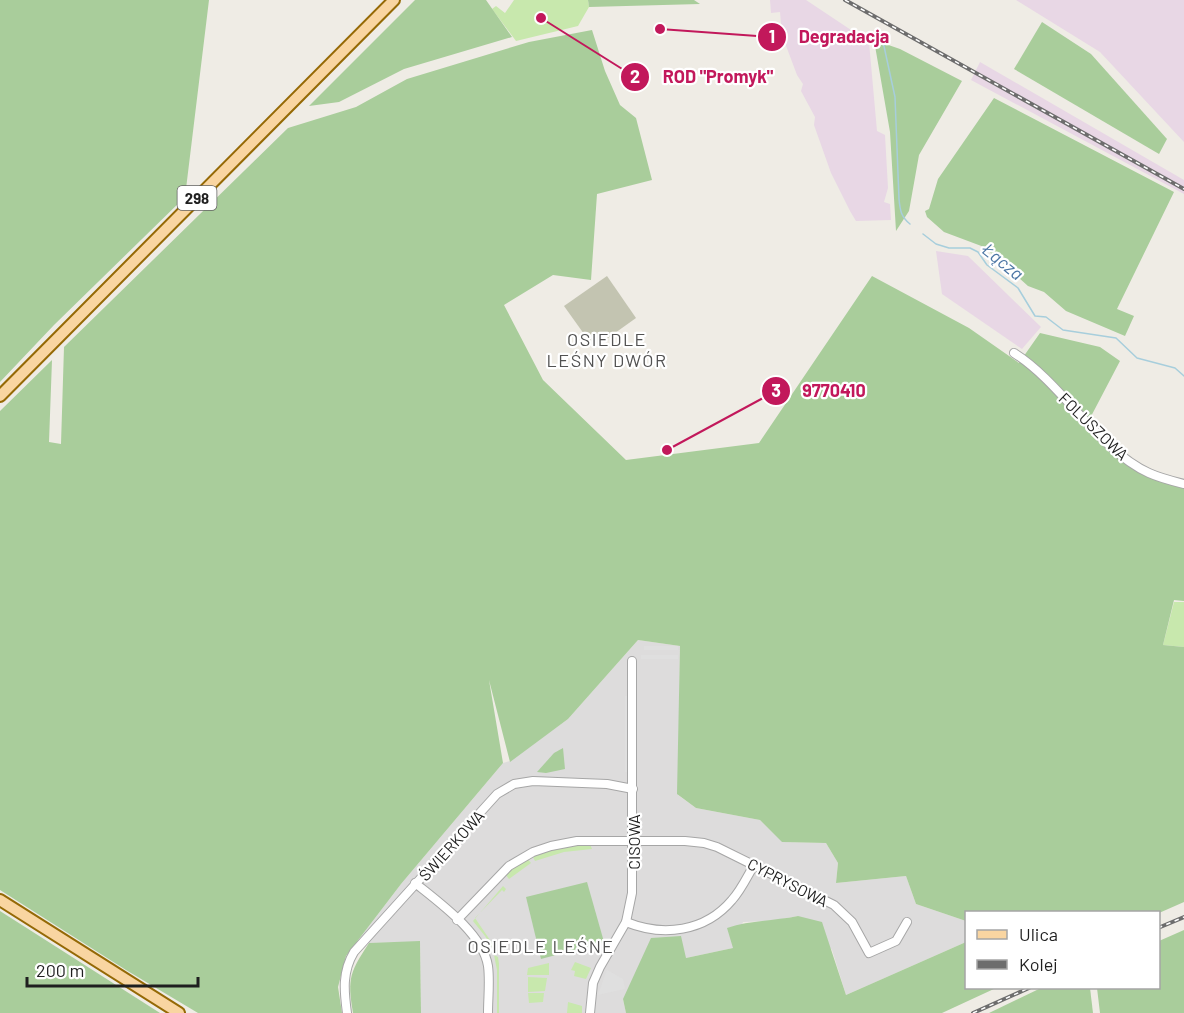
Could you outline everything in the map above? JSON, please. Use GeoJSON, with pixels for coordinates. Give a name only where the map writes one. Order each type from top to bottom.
{"type":"FeatureCollection","features":[{"type":"Feature","properties":{"kind":"main road","name":"298"},"geometry":{"type":"LineString","coordinates":[[0,396],[393,0]]}},
{"type":"Feature","properties":{"kind":"main road"},"geometry":{"type":"LineString","coordinates":[[0,900],[179,1013]]}},
{"type":"Feature","properties":{"kind":"street","name":"FOLUSZOWA"},"geometry":{"type":"LineString","coordinates":[[1014,353],[1024,359],[1111,446],[1128,460],[1148,472],[1184,484]]}},
{"type":"Feature","properties":{"kind":"street","name":"CISOWA"},"geometry":{"type":"LineString","coordinates":[[590,1013],[593,983],[626,922],[633,893],[632,661]]}},
{"type":"Feature","properties":{"kind":"street","name":"ŚWIERKOWA"},"geometry":{"type":"LineString","coordinates":[[347,1013],[344,979],[350,958],[358,946],[497,794],[514,784],[532,781],[596,783],[633,789]]}},
{"type":"Feature","properties":{"kind":"street","name":"CYPRYSOWA"},"geometry":{"type":"LineString","coordinates":[[457,920],[502,872],[533,852],[569,842],[685,841],[704,843],[834,905],[852,922],[869,953],[896,941],[907,922]]}},
{"type":"Feature","properties":{"kind":"street"},"geometry":{"type":"LineString","coordinates":[[626,922],[658,931],[699,924],[720,912],[728,904],[738,893],[754,865]]}},
{"type":"Feature","properties":{"kind":"street"},"geometry":{"type":"LineString","coordinates":[[416,883],[473,935],[484,953],[488,973],[488,1013]]}},
{"type":"Feature","properties":{"kind":"shaded area"},"geometry":{"type":"Polygon","coordinates":[[[770,0],[806,0],[869,42],[877,131],[885,135],[888,188],[884,202],[890,204],[891,220],[856,221],[850,211],[831,173],[814,125],[815,117],[801,91],[803,84],[797,75],[782,35],[780,12],[771,13],[770,0]]]}},
{"type":"Feature","properties":{"kind":"shaded area"},"geometry":{"type":"Polygon","coordinates":[[[1016,0],[1184,0],[1184,142],[1100,52],[1016,0]]]}},
{"type":"Feature","properties":{"kind":"shaded area"},"geometry":{"type":"Polygon","coordinates":[[[980,62],[1184,180],[1184,194],[971,80],[980,62]]]}},
{"type":"Feature","properties":{"kind":"shaded area"},"geometry":{"type":"Polygon","coordinates":[[[936,251],[968,256],[1041,327],[1022,349],[942,294],[936,251]]]}},
{"type":"Feature","properties":{"kind":"shaded area"},"geometry":{"type":"Polygon","coordinates":[[[607,276],[636,318],[594,348],[564,306],[607,276]]]}},
{"type":"Feature","properties":{"kind":"shaded area"},"geometry":{"type":"Polygon","coordinates":[[[638,640],[680,646],[678,795],[696,808],[760,820],[783,842],[826,843],[838,863],[836,883],[906,876],[916,904],[965,921],[965,942],[846,995],[832,950],[798,916],[773,921],[743,922],[733,948],[686,958],[623,999],[626,1013],[421,1013],[420,942],[369,943],[359,939],[401,884],[503,763],[510,761],[568,719],[638,640]]]}},
{"type":"Feature","properties":{"kind":"shaded area"},"geometry":{"type":"Polygon","coordinates":[[[644,646],[678,646],[678,650],[644,650],[644,646]]]}},
{"type":"Feature","properties":{"kind":"shaded area"},"geometry":{"type":"Polygon","coordinates":[[[641,655],[678,655],[678,659],[641,659],[641,655]]]}},
{"type":"Feature","properties":{"kind":"shaded area"},"geometry":{"type":"Polygon","coordinates":[[[625,696],[629,696],[630,772],[625,772],[625,696]]]}},
{"type":"Feature","properties":{"kind":"shaded area"},"geometry":{"type":"Polygon","coordinates":[[[607,970],[623,979],[625,989],[598,995],[607,970]]]}},
{"type":"Feature","properties":{"kind":"green space"},"geometry":{"type":"Polygon","coordinates":[[[0,0],[209,0],[185,197],[54,325],[0,382],[0,0]]]}},
{"type":"Feature","properties":{"kind":"green space"},"geometry":{"type":"Polygon","coordinates":[[[415,0],[486,0],[512,37],[404,69],[339,102],[309,106],[415,0]]]}},
{"type":"Feature","properties":{"kind":"green space"},"geometry":{"type":"Polygon","coordinates":[[[514,0],[588,0],[589,7],[578,26],[516,41],[492,9],[496,6],[505,13],[514,0]]]}},
{"type":"Feature","properties":{"kind":"green space"},"geometry":{"type":"Polygon","coordinates":[[[588,0],[694,0],[700,4],[589,7],[588,0]]]}},
{"type":"Feature","properties":{"kind":"green space"},"geometry":{"type":"Polygon","coordinates":[[[1042,22],[1091,54],[1167,139],[1159,154],[1014,69],[1042,22]]]}},
{"type":"Feature","properties":{"kind":"green space"},"geometry":{"type":"Polygon","coordinates":[[[592,30],[605,71],[620,105],[636,118],[652,180],[597,194],[591,280],[553,275],[504,305],[543,380],[626,460],[759,443],[872,276],[969,328],[1019,363],[1040,333],[1100,347],[1120,361],[1087,424],[1116,452],[1184,487],[1184,601],[1174,600],[1163,645],[1184,647],[1184,902],[1160,913],[965,911],[965,921],[916,904],[906,876],[836,883],[838,863],[826,843],[782,842],[760,820],[696,808],[677,794],[680,646],[638,640],[568,719],[510,762],[489,680],[503,763],[401,884],[346,956],[338,987],[342,1013],[198,1013],[0,890],[0,411],[52,360],[49,442],[61,444],[64,347],[288,128],[356,107],[407,79],[529,42],[592,30]]]}},
{"type":"Feature","properties":{"kind":"green space"},"geometry":{"type":"Polygon","coordinates":[[[874,40],[900,49],[962,81],[919,155],[909,211],[896,231],[890,132],[874,40]]]}},
{"type":"Feature","properties":{"kind":"green space"},"geometry":{"type":"Polygon","coordinates":[[[994,98],[1174,192],[1117,309],[1134,316],[1125,336],[1066,311],[1044,292],[1028,286],[984,247],[944,232],[927,217],[925,211],[929,209],[938,179],[994,98]]]}},
{"type":"Feature","properties":{"kind":"green space"},"geometry":{"type":"Polygon","coordinates":[[[1174,602],[1184,602],[1184,647],[1163,645],[1174,602]]]}},
{"type":"Feature","properties":{"kind":"green space"},"geometry":{"type":"Polygon","coordinates":[[[563,748],[565,769],[546,773],[537,772],[554,753],[563,748]]]}},
{"type":"Feature","properties":{"kind":"green space"},"geometry":{"type":"Polygon","coordinates":[[[590,844],[592,849],[564,852],[535,861],[533,857],[567,845],[590,844]]]}},
{"type":"Feature","properties":{"kind":"green space"},"geometry":{"type":"Polygon","coordinates":[[[527,858],[531,863],[509,879],[505,874],[527,858]]]}},
{"type":"Feature","properties":{"kind":"green space"},"geometry":{"type":"Polygon","coordinates":[[[587,882],[604,942],[541,959],[526,897],[587,882]]]}},
{"type":"Feature","properties":{"kind":"green space"},"geometry":{"type":"Polygon","coordinates":[[[503,886],[506,889],[504,892],[502,890],[480,913],[503,886]]]}},
{"type":"Feature","properties":{"kind":"green space"},"geometry":{"type":"Polygon","coordinates":[[[0,911],[160,1013],[0,1013],[0,911]]]}},
{"type":"Feature","properties":{"kind":"green space"},"geometry":{"type":"Polygon","coordinates":[[[798,916],[822,922],[846,995],[965,942],[965,989],[994,989],[942,1013],[626,1013],[623,999],[651,938],[681,936],[686,958],[733,948],[727,928],[744,923],[798,916]]]}},
{"type":"Feature","properties":{"kind":"green space"},"geometry":{"type":"Polygon","coordinates":[[[475,918],[494,946],[493,949],[473,921],[475,918]]]}},
{"type":"Feature","properties":{"kind":"green space"},"geometry":{"type":"Polygon","coordinates":[[[1184,930],[1184,1013],[1100,1013],[1097,989],[1160,989],[1160,941],[1184,930]]]}},
{"type":"Feature","properties":{"kind":"green space"},"geometry":{"type":"Polygon","coordinates":[[[420,941],[421,1013],[353,1013],[350,983],[354,969],[369,943],[420,941]]]}},
{"type":"Feature","properties":{"kind":"green space"},"geometry":{"type":"Polygon","coordinates":[[[494,955],[498,957],[499,964],[499,1013],[497,1013],[497,970],[494,955]]]}},
{"type":"Feature","properties":{"kind":"green space"},"geometry":{"type":"Polygon","coordinates":[[[575,962],[591,968],[586,979],[574,976],[575,971],[571,970],[575,962]]]}},
{"type":"Feature","properties":{"kind":"green space"},"geometry":{"type":"Polygon","coordinates":[[[549,963],[549,975],[527,975],[528,968],[549,963]]]}},
{"type":"Feature","properties":{"kind":"green space"},"geometry":{"type":"Polygon","coordinates":[[[528,977],[547,978],[545,991],[528,992],[528,977]]]}},
{"type":"Feature","properties":{"kind":"green space"},"geometry":{"type":"Polygon","coordinates":[[[1039,989],[1090,989],[1093,1013],[989,1013],[1039,989]]]}},
{"type":"Feature","properties":{"kind":"green space"},"geometry":{"type":"Polygon","coordinates":[[[528,993],[544,993],[543,1002],[529,1003],[528,993]]]}},
{"type":"Feature","properties":{"kind":"green space"},"geometry":{"type":"Polygon","coordinates":[[[568,1002],[582,1006],[582,1013],[567,1013],[568,1002]]]}},
{"type":"Feature","properties":{"kind":"waterway","name":"Łącza"},"geometry":{"type":"LineString","coordinates":[[882,37],[895,97],[900,207],[903,216],[910,224]]}},
{"type":"Feature","properties":{"kind":"waterway","name":"Łącza"},"geometry":{"type":"LineString","coordinates":[[923,234],[936,244],[949,248],[970,248],[978,252],[987,265],[1018,288],[1035,316],[1046,317],[1063,330],[1116,338],[1137,358],[1175,368],[1184,376]]}},
{"type":"Feature","properties":{"kind":"railway"},"geometry":{"type":"LineString","coordinates":[[845,0],[1184,189]]}},
{"type":"Feature","properties":{"kind":"railway"},"geometry":{"type":"LineString","coordinates":[[1160,927],[1184,917]]}},
{"type":"Feature","properties":{"kind":"railway"},"geometry":{"type":"LineString","coordinates":[[973,1013],[1027,989]]}},
{"type":"Feature","properties":{"kind":"place","name":"ROD \"Promyk\""},"geometry":{"type":"Point","coordinates":[541,18]}},
{"type":"Feature","properties":{"kind":"place","name":"Degradacja"},"geometry":{"type":"Point","coordinates":[660,29]}},
{"type":"Feature","properties":{"kind":"place","name":"9770410"},"geometry":{"type":"Point","coordinates":[667,450]}},
{"type":"Feature","properties":{"kind":"district","name":"OSIEDLE LEŚNY DWÓR"},"geometry":{"type":"Point","coordinates":[607,349]}},
{"type":"Feature","properties":{"kind":"district","name":"OSIEDLE LEŚNE"},"geometry":{"type":"Point","coordinates":[541,946]}}]}
